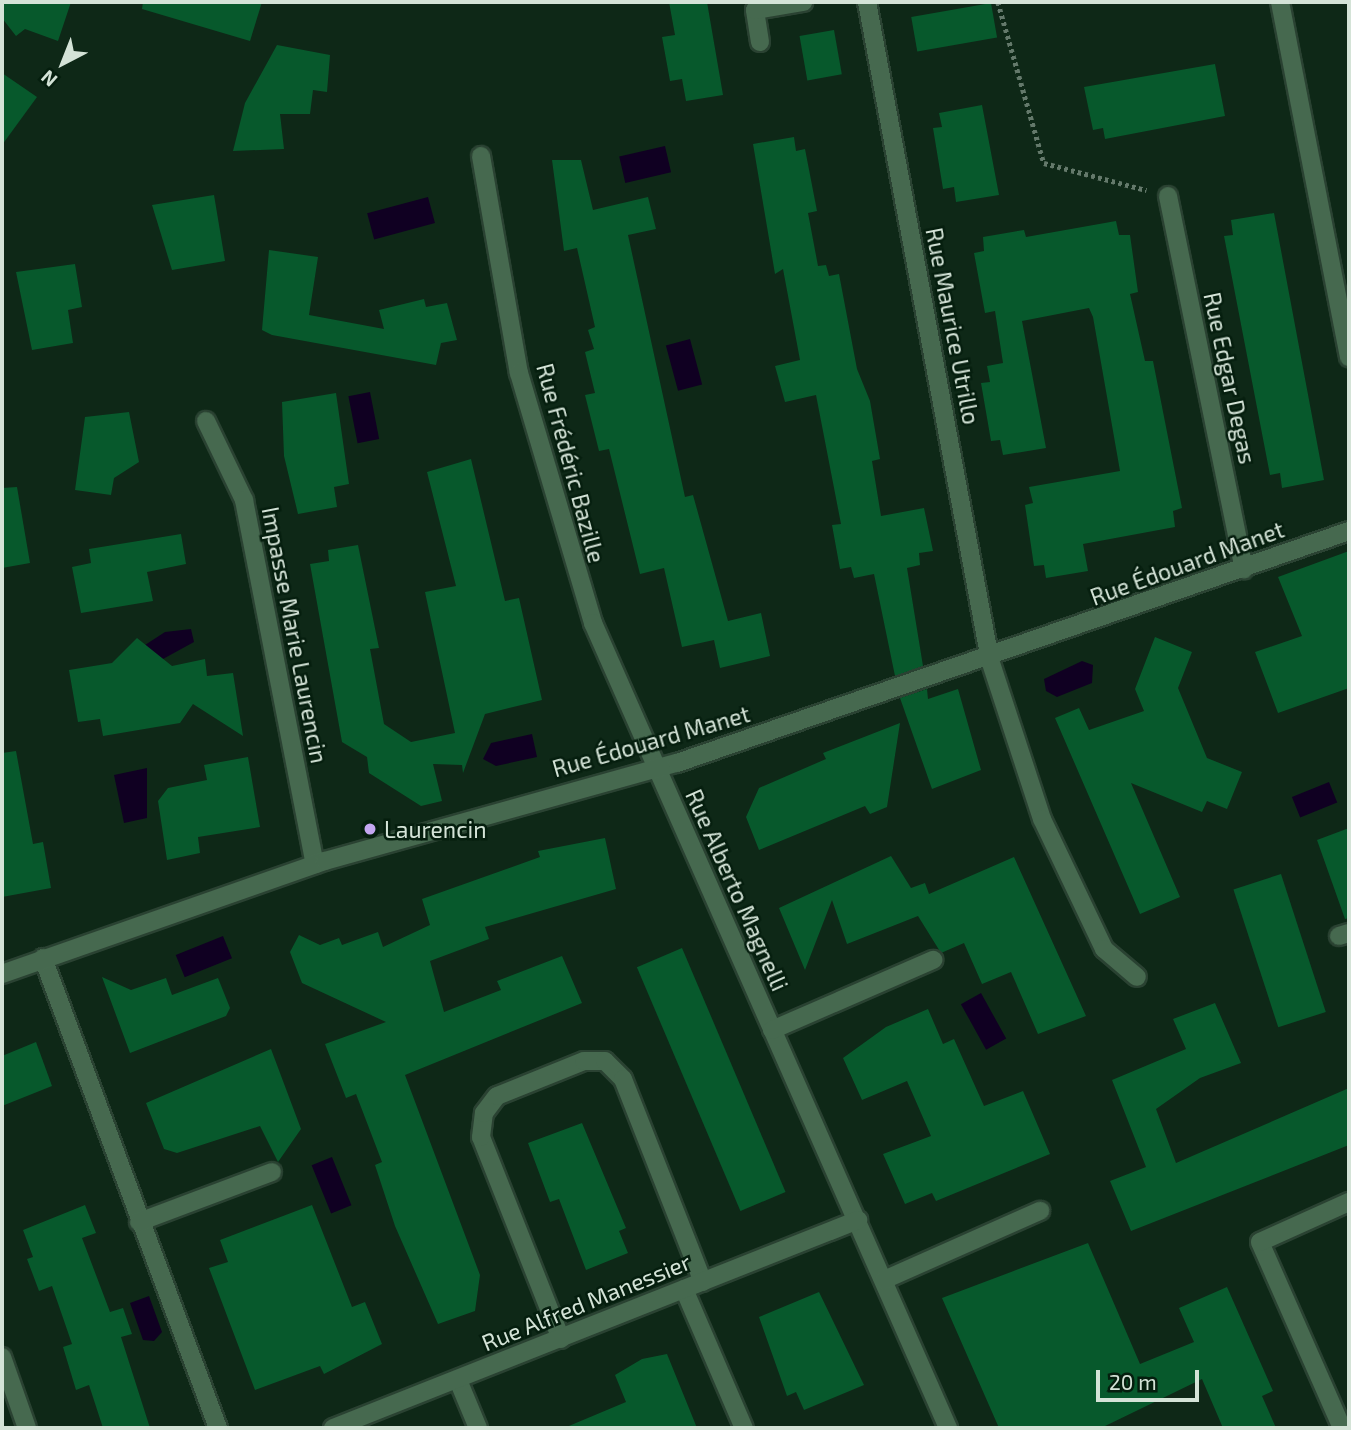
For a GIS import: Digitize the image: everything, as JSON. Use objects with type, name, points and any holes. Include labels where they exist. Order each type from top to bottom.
[{"type":"street","points":[[760,42],[755,10],[803,2]]},
{"type":"street","name":"Rue Maurice Utrillo","points":[[867,2],[990,660],[1042,819],[1104,949],[1137,977]]},
{"type":"street","points":[[1280,2],[1349,357]]},
{"type":"street","name":"Rue Frédéric Bazille","points":[[481,156],[519,373],[565,544],[657,769]]},
{"type":"street","name":"Rue Edgar Degas","points":[[1168,196],[1244,569]]},
{"type":"street","name":"Impasse Marie Laurencin","points":[[206,421],[244,500],[315,864]]},
{"type":"street","name":"Rue Édouard Manet","points":[[2,974],[315,864],[657,769],[990,660],[1349,531]]},
{"type":"street","name":"Rue Alberto Magnelli","points":[[657,769],[948,1428]]},
{"type":"street","points":[[43,958],[139,1222],[218,1428]]},
{"type":"street","name":"Rue Alberto Magnelli","points":[[772,1030],[933,960]]},
{"type":"street","points":[[561,1339],[481,1137],[484,1113],[497,1096],[584,1061],[605,1061],[623,1079],[703,1282]]},
{"type":"street","points":[[139,1222],[272,1172]]},
{"type":"street","points":[[1342,1428],[1260,1242],[1349,1202]]},
{"type":"street","points":[[884,1280],[1040,1211]]},
{"type":"street","name":"Rue Alfred Manessier","points":[[333,1428],[858,1220]]},
{"type":"street","points":[[684,1289],[744,1428]]},
{"type":"street","points":[[2,1357],[27,1428]]},
{"type":"street","points":[[457,1380],[478,1428]]},
{"type":"path","points":[[998,2],[1044,163],[1168,196]]},
{"type":"shaded area","points":[[665,146],[671,172],[625,183],[619,157]]},
{"type":"shaded area","points":[[428,197],[435,223],[374,239],[367,213]]},
{"type":"shaded area","points":[[690,339],[702,384],[678,391],[666,345]]},
{"type":"shaded area","points":[[370,392],[379,439],[358,443],[348,396]]},
{"type":"shaded area","points":[[191,629],[194,642],[152,665],[145,645],[165,632]]},
{"type":"shaded area","points":[[1082,661],[1093,665],[1092,683],[1057,697],[1046,691],[1044,679]]},
{"type":"shaded area","points":[[532,734],[537,757],[496,766],[483,759],[491,743]]},
{"type":"shaded area","points":[[147,768],[147,818],[124,823],[114,775]]},
{"type":"shaded area","points":[[1329,782],[1337,802],[1300,817],[1292,797]]},
{"type":"shaded area","points":[[223,936],[232,958],[185,977],[176,955]]},
{"type":"shaded area","points":[[981,993],[1006,1038],[986,1050],[961,1004]]},
{"type":"shaded area","points":[[332,1157],[351,1205],[331,1213],[312,1165]]},
{"type":"shaded area","points":[[149,1296],[162,1332],[154,1341],[143,1340],[130,1303]]},
{"type":"building","points":[[2,2],[71,2],[58,41],[25,29],[16,36],[2,18]]},
{"type":"building","points":[[143,2],[262,2],[250,41],[142,9]]},
{"type":"building","points":[[669,2],[707,2],[723,95],[686,101],[682,79],[670,81],[662,37],[675,35]]},
{"type":"building","points":[[991,3],[997,37],[917,52],[911,17]]},
{"type":"building","points":[[834,30],[842,74],[807,80],[800,36]]},
{"type":"building","points":[[277,45],[330,55],[327,92],[313,90],[310,114],[280,114],[284,149],[233,151],[245,103]]},
{"type":"building","points":[[1215,64],[1225,116],[1105,139],[1103,128],[1093,130],[1084,87]]},
{"type":"building","points":[[2,73],[37,97],[2,145]]},
{"type":"building","points":[[982,105],[999,195],[956,202],[954,187],[943,189],[933,128],[942,127],[939,113]]},
{"type":"building","points":[[794,137],[796,151],[805,149],[817,211],[808,213],[818,266],[826,265],[829,276],[839,274],[857,369],[870,401],[880,459],[872,461],[881,516],[924,508],[933,551],[919,553],[920,565],[907,568],[923,666],[895,676],[874,574],[854,578],[851,567],[840,569],[832,525],[841,524],[816,395],[785,402],[775,366],[800,360],[783,269],[775,274],[753,144]]},
{"type":"building","points":[[552,160],[581,160],[593,210],[648,197],[656,229],[628,235],[685,497],[693,495],[728,621],[761,613],[770,656],[720,668],[714,640],[682,647],[664,568],[640,574],[609,449],[599,451],[585,395],[595,393],[585,352],[594,349],[588,330],[595,327],[577,248],[564,251]]},
{"type":"building","points":[[214,195],[225,261],[172,270],[152,205]]},
{"type":"building","points":[[1274,213],[1324,480],[1282,488],[1280,473],[1270,475],[1224,236],[1233,235],[1231,220]]},
{"type":"building","points":[[1116,221],[1119,235],[1130,235],[1138,292],[1130,294],[1145,361],[1153,361],[1182,508],[1173,511],[1175,527],[1083,544],[1088,571],[1046,578],[1044,565],[1034,566],[1025,505],[1033,503],[1029,487],[1120,471],[1093,317],[1089,308],[1022,321],[1046,448],[1003,455],[1000,440],[991,441],[981,383],[990,382],[987,366],[1003,363],[995,311],[985,313],[974,253],[984,251],[983,237],[1024,230],[1026,237]]},
{"type":"building","points":[[269,250],[318,257],[309,315],[384,329],[379,310],[424,299],[426,307],[447,303],[457,340],[441,343],[436,365],[272,335],[262,330]]},
{"type":"building","points":[[75,264],[82,307],[68,310],[73,343],[32,350],[16,272]]},
{"type":"building","points":[[336,393],[349,484],[334,487],[337,507],[298,514],[284,456],[282,402]]},
{"type":"building","points":[[129,412],[139,462],[114,478],[111,495],[75,490],[85,417]]},
{"type":"building","points":[[471,459],[505,601],[519,598],[542,700],[485,714],[463,773],[462,765],[433,764],[442,801],[421,806],[369,773],[367,757],[342,742],[310,564],[329,561],[328,550],[358,545],[379,648],[370,649],[384,724],[411,742],[455,733],[425,592],[456,586],[427,472]]},
{"type":"building","points":[[17,487],[30,563],[2,568],[2,488]]},
{"type":"building","points":[[181,534],[186,564],[147,572],[153,601],[81,613],[72,567],[91,563],[89,549]]},
{"type":"building","points":[[1349,551],[1349,688],[1278,713],[1255,652],[1302,636],[1278,577]]},
{"type":"building","points":[[1155,637],[1192,652],[1178,688],[1207,758],[1242,772],[1227,809],[1207,801],[1202,812],[1131,783],[1180,897],[1140,914],[1055,718],[1079,708],[1089,730],[1144,711],[1135,689]]},
{"type":"building","points":[[137,638],[172,666],[205,659],[207,676],[233,673],[243,736],[193,704],[180,723],[103,736],[100,719],[78,722],[69,670],[112,663]]},
{"type":"building","points":[[927,689],[928,699],[958,689],[981,770],[932,789],[900,698]]},
{"type":"building","points":[[900,723],[887,807],[870,814],[865,806],[759,850],[746,817],[759,788],[826,759],[823,753]]},
{"type":"building","points":[[16,751],[33,844],[43,842],[51,888],[2,897],[2,753]]},
{"type":"building","points":[[248,757],[260,827],[198,837],[200,853],[167,860],[158,801],[168,788],[207,780],[204,765]]},
{"type":"building","points":[[1349,828],[1349,918],[1345,919],[1317,840]]},
{"type":"building","points":[[605,838],[616,889],[485,927],[489,939],[430,961],[444,1012],[501,990],[497,981],[562,956],[582,1003],[405,1075],[480,1275],[475,1311],[438,1324],[395,1226],[375,1165],[382,1162],[356,1094],[346,1098],[325,1044],[386,1022],[302,983],[290,952],[299,935],[320,945],[339,938],[342,945],[378,932],[383,947],[430,925],[422,899],[540,857],[538,851]]},
{"type":"building","points":[[891,856],[911,888],[925,883],[929,894],[1014,857],[1086,1016],[1038,1034],[1011,972],[982,984],[964,943],[941,953],[918,916],[847,944],[832,900],[805,970],[779,908]]},
{"type":"building","points":[[1281,874],[1326,1012],[1278,1027],[1233,889]]},
{"type":"building","points":[[682,948],[786,1192],[740,1211],[637,967]]},
{"type":"building","points":[[102,977],[131,990],[166,978],[172,995],[218,978],[230,1008],[226,1016],[130,1053]]},
{"type":"building","points":[[1215,1003],[1241,1063],[1200,1078],[1156,1109],[1176,1163],[1349,1088],[1349,1145],[1131,1231],[1110,1181],[1146,1167],[1112,1080],[1186,1049],[1173,1019]]},
{"type":"building","points":[[928,1009],[943,1044],[954,1039],[984,1106],[1023,1091],[1050,1154],[936,1201],[932,1193],[905,1204],[883,1154],[931,1136],[907,1081],[862,1100],[843,1058],[886,1027]]},
{"type":"building","points":[[36,1042],[52,1086],[2,1106],[2,1056]]},
{"type":"building","points":[[271,1049],[301,1129],[278,1162],[260,1126],[177,1153],[164,1149],[146,1103]]},
{"type":"building","points":[[582,1123],[626,1228],[619,1231],[628,1253],[586,1270],[559,1199],[550,1202],[528,1143]]},
{"type":"building","points":[[85,1205],[96,1233],[82,1238],[110,1312],[123,1308],[132,1334],[121,1337],[150,1428],[103,1428],[89,1385],[76,1390],[63,1347],[72,1344],[52,1286],[39,1291],[27,1259],[33,1257],[23,1230]]},
{"type":"building","points":[[312,1205],[352,1307],[365,1302],[382,1344],[324,1374],[320,1366],[255,1390],[209,1268],[228,1262],[220,1240]]},
{"type":"building","points":[[1088,1243],[1140,1364],[1194,1342],[1179,1308],[1227,1287],[1273,1391],[1262,1396],[1276,1428],[1223,1428],[1202,1379],[1101,1428],[999,1428],[942,1298]]},
{"type":"building","points":[[819,1292],[864,1385],[804,1410],[796,1392],[787,1396],[759,1317]]},
{"type":"building","points":[[667,1354],[697,1428],[564,1428],[626,1402],[615,1375],[642,1359]]},
{"type":"place","name":"Laurencin","points":[[370,829]]}]
